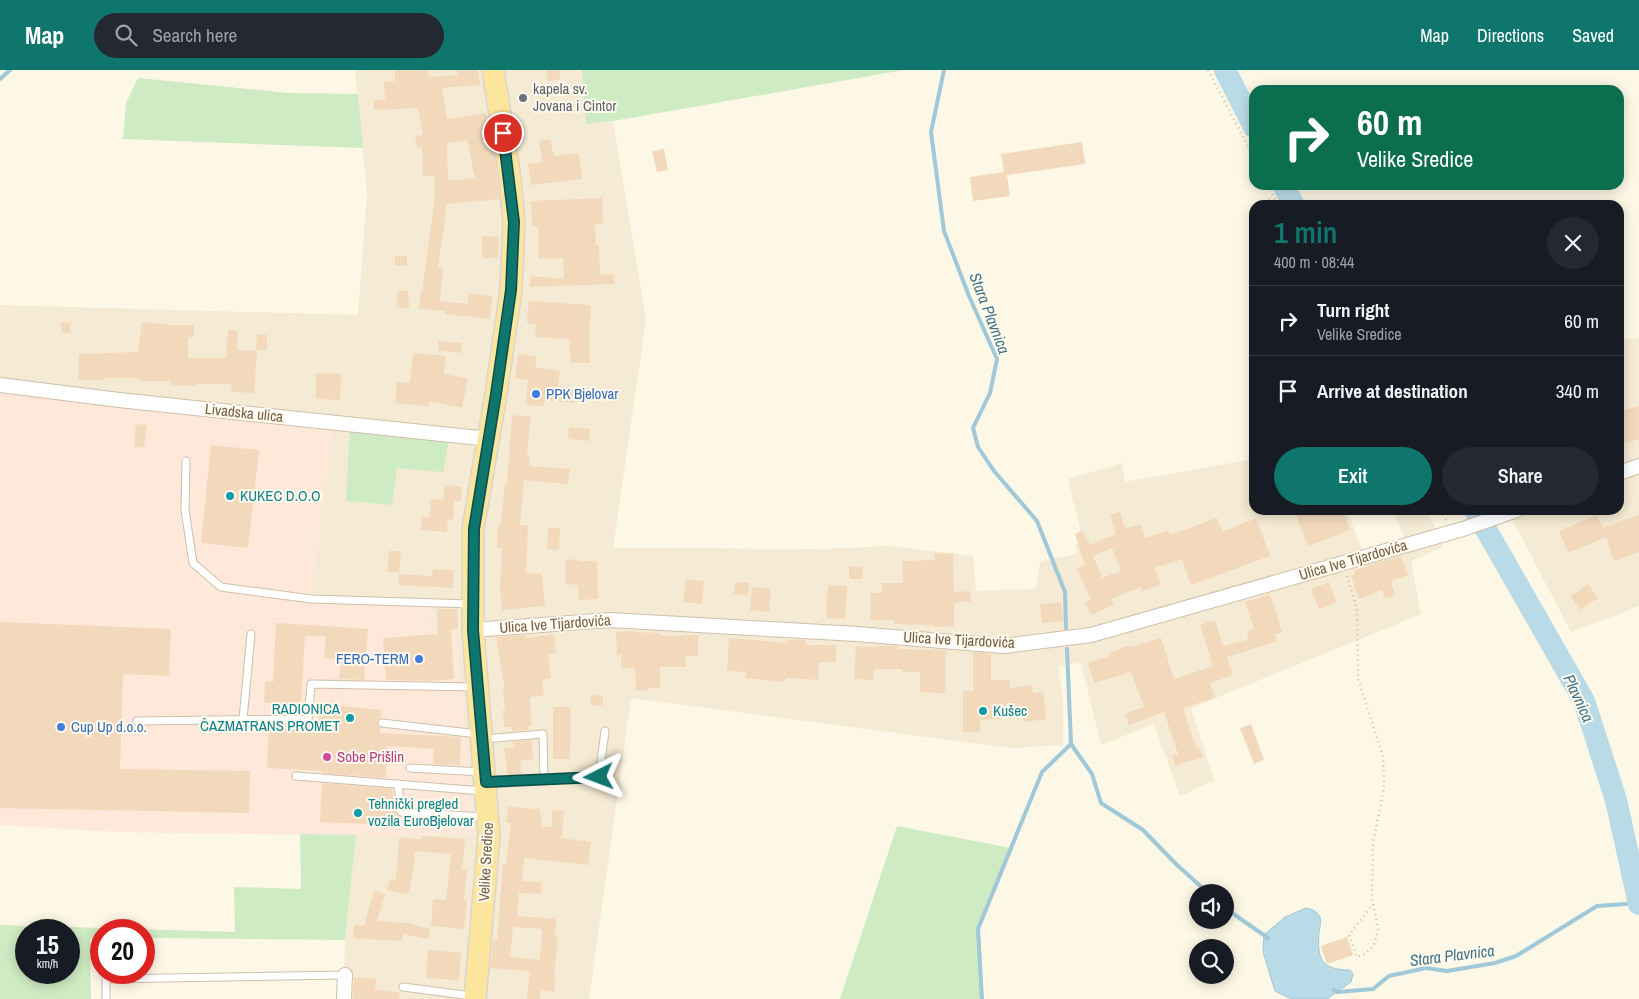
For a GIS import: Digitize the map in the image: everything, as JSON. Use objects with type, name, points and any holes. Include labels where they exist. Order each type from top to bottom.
[{"type":"main road","name":"Velike Sredice","points":[[475,998],[489,836],[473,630],[474,529],[511,290],[514,222],[509,171],[493,70]]},
{"type":"street","name":"Livadska ulica","points":[[0,385],[119,400],[489,438]]},
{"type":"street","points":[[1624,471],[1639,466]]},
{"type":"street","name":"Ulica Ive Tijardovića","points":[[473,630],[610,620],[857,634],[1003,646],[1091,636],[1510,515]]},
{"type":"street","points":[[344,999],[345,976]]},
{"type":"lane","points":[[186,461],[185,510],[194,563],[220,587],[311,599],[473,605]]},
{"type":"lane","points":[[243,719],[251,634]]},
{"type":"lane","points":[[137,721],[308,719],[311,684],[478,687]]},
{"type":"lane","points":[[382,723],[482,736],[543,734],[544,779]]},
{"type":"lane","points":[[296,776],[398,784],[599,777],[605,731]]},
{"type":"lane","points":[[410,768],[486,782]]},
{"type":"lane","points":[[398,784],[401,812],[488,817]]},
{"type":"lane","points":[[106,999],[106,978],[345,976]]},
{"type":"lane","points":[[402,987],[475,998]]},
{"type":"path","points":[[1208,70],[1249,148]]},
{"type":"path","points":[[1441,522],[1451,519]]},
{"type":"path","points":[[1343,562],[1357,609],[1358,679],[1383,756],[1384,788],[1373,843],[1372,897],[1378,930],[1374,945],[1365,954],[1356,957],[1349,934],[1373,904]]},
{"type":"shaded area","points":[[355,70],[582,70],[587,124],[613,121],[646,320],[613,548],[820,549],[889,546],[973,556],[976,591],[1036,589],[1040,562],[1078,553],[1075,544],[1083,541],[1068,479],[1123,463],[1124,482],[1249,460],[1249,515],[1349,515],[1364,556],[1407,544],[1395,515],[1429,515],[1443,547],[1411,561],[1421,614],[1191,708],[1214,780],[1180,796],[1154,724],[1101,745],[1081,662],[1058,667],[1063,701],[1063,745],[1010,748],[631,698],[589,999],[344,999],[345,940],[356,835],[387,836],[473,833],[456,632],[431,633],[430,603],[311,599],[0,385],[0,305],[358,315],[367,193]]},
{"type":"shaded area","points":[[1639,338],[1639,606],[1571,632],[1510,515],[1624,515],[1624,340]]},
{"type":"shaded area","points":[[0,387],[334,422],[311,599],[430,603],[431,633],[456,632],[473,833],[387,836],[119,832],[0,825]]},
{"type":"green space","points":[[582,70],[904,70],[613,121],[586,124]]},
{"type":"green space","points":[[138,78],[289,93],[358,94],[363,148],[123,139],[126,103]]},
{"type":"green space","points":[[350,424],[450,434],[443,472],[397,468],[392,505],[346,501]]},
{"type":"green space","points":[[897,826],[1011,848],[978,929],[983,999],[840,999]]},
{"type":"green space","points":[[300,834],[356,835],[345,940],[155,938],[155,930],[235,932],[234,887],[301,889]]},
{"type":"green space","points":[[0,925],[15,925],[15,984],[80,984],[80,927],[90,928],[91,999],[0,999]]},
{"type":"water","points":[[1306,908],[1315,911],[1320,917],[1319,949],[1323,961],[1333,968],[1350,970],[1353,974],[1351,982],[1327,999],[1291,999],[1275,991],[1263,952],[1264,935],[1285,917]]},
{"type":"building","points":[[395,70],[428,70],[429,77],[457,75],[457,70],[478,70],[480,85],[442,88],[447,119],[486,113],[497,173],[499,199],[447,204],[438,268],[443,268],[440,301],[468,304],[469,293],[492,296],[490,319],[445,314],[446,311],[419,309],[434,205],[435,176],[423,176],[422,147],[417,148],[415,136],[423,135],[418,108],[374,110],[374,100],[385,100],[384,82],[395,81]],"holes":[[[467,140],[475,178],[448,181],[447,143]]]},
{"type":"building","points":[[546,70],[559,70],[561,79],[548,81]]},
{"type":"building","points":[[550,139],[554,156],[579,153],[582,179],[531,185],[528,164],[543,162],[539,141]]},
{"type":"building","points":[[1082,142],[1085,164],[1007,175],[1010,196],[973,201],[970,177],[1004,172],[1001,154]]},
{"type":"building","points":[[664,149],[668,170],[657,172],[652,151]]},
{"type":"building","points":[[602,198],[603,223],[595,224],[596,246],[599,245],[600,275],[614,274],[615,284],[530,287],[531,276],[564,279],[563,258],[539,259],[538,226],[532,226],[531,201]]},
{"type":"building","points":[[482,236],[499,237],[498,258],[482,258]]},
{"type":"building","points":[[395,256],[407,256],[407,266],[395,266]]},
{"type":"building","points":[[398,291],[408,291],[409,308],[396,307]]},
{"type":"building","points":[[529,301],[591,305],[590,363],[571,363],[569,339],[535,337],[536,324],[527,323]]},
{"type":"building","points":[[61,322],[71,323],[70,333],[61,332]]},
{"type":"building","points":[[142,322],[194,325],[194,337],[188,337],[188,358],[226,358],[228,330],[238,331],[237,350],[257,351],[254,393],[231,392],[232,384],[171,385],[171,381],[140,381],[140,378],[78,380],[79,354],[138,352]]},
{"type":"building","points":[[257,334],[267,335],[267,350],[256,350]]},
{"type":"building","points":[[438,341],[462,343],[461,353],[438,351]]},
{"type":"building","points":[[413,353],[446,356],[444,374],[468,378],[462,408],[429,401],[429,406],[395,403],[397,382],[410,383]]},
{"type":"building","points":[[518,354],[537,357],[535,367],[560,371],[558,386],[575,388],[574,403],[544,400],[544,406],[526,405],[528,380],[515,378]]},
{"type":"building","points":[[316,373],[341,374],[340,400],[316,399]]},
{"type":"building","points":[[1639,406],[1639,439],[1624,443],[1624,410]]},
{"type":"building","points":[[512,415],[531,417],[527,456],[530,457],[529,466],[570,469],[568,484],[524,480],[520,525],[528,525],[526,573],[542,574],[545,606],[502,610],[500,589],[502,548],[497,548],[498,524],[501,524],[505,484],[507,484]]},
{"type":"building","points":[[136,424],[147,425],[144,448],[134,447]]},
{"type":"building","points":[[569,427],[590,429],[589,441],[568,439]]},
{"type":"building","name":"KUKEC D.O.O","points":[[211,445],[259,450],[248,548],[201,543]]},
{"type":"building","points":[[445,485],[462,487],[461,501],[454,501],[453,520],[448,519],[447,532],[421,530],[422,517],[430,518],[431,499],[443,500]]},
{"type":"building","points":[[1120,512],[1125,529],[1140,524],[1145,538],[1168,531],[1170,535],[1217,518],[1222,532],[1256,518],[1270,556],[1191,585],[1182,559],[1155,568],[1161,585],[1142,591],[1141,587],[1111,599],[1114,605],[1091,615],[1085,602],[1091,600],[1077,569],[1085,565],[1075,534],[1082,531],[1090,545],[1116,534],[1110,515]],"holes":[[[1112,548],[1121,571],[1102,578],[1093,556]]]},
{"type":"building","points":[[1296,515],[1345,515],[1350,530],[1308,546]]},
{"type":"building","points":[[1597,515],[1603,528],[1639,515],[1639,552],[1614,561],[1606,537],[1568,553],[1559,531]]},
{"type":"building","points":[[548,528],[560,528],[559,550],[547,549]]},
{"type":"building","points":[[389,551],[401,551],[399,573],[387,572]]},
{"type":"building","points":[[953,553],[954,592],[970,591],[971,601],[954,603],[954,626],[934,627],[934,625],[894,624],[894,620],[871,620],[870,593],[882,593],[882,583],[903,583],[902,561],[935,560],[934,554]]},
{"type":"building","points":[[1401,556],[1408,575],[1391,581],[1395,595],[1385,598],[1382,590],[1359,599],[1351,576],[1355,574],[1354,570]]},
{"type":"building","points":[[566,559],[597,561],[598,599],[579,600],[578,585],[565,584]]},
{"type":"building","points":[[849,566],[863,567],[862,579],[849,579]]},
{"type":"building","points":[[433,569],[454,570],[453,588],[398,585],[399,574],[432,576]]},
{"type":"building","points":[[686,579],[704,581],[702,604],[683,602]]},
{"type":"building","points":[[735,582],[749,583],[748,595],[734,594]]},
{"type":"building","points":[[1329,582],[1336,602],[1319,609],[1311,589]]},
{"type":"building","points":[[1588,584],[1598,598],[1580,610],[1570,597]]},
{"type":"building","points":[[828,585],[847,586],[845,619],[826,618]]},
{"type":"building","points":[[752,587],[771,589],[769,612],[750,610]]},
{"type":"building","points":[[1270,594],[1282,632],[1275,634],[1277,641],[1227,657],[1233,675],[1210,683],[1215,698],[1183,708],[1196,748],[1199,747],[1203,757],[1175,766],[1172,756],[1178,754],[1164,712],[1129,725],[1125,714],[1144,707],[1131,672],[1094,683],[1088,663],[1110,656],[1109,653],[1131,645],[1132,647],[1161,638],[1174,679],[1213,666],[1200,625],[1215,620],[1223,646],[1249,639],[1247,632],[1254,629],[1245,602]]},
{"type":"building","points":[[1061,602],[1063,621],[1042,623],[1040,605]]},
{"type":"building","name":"FERO-TERM","points":[[437,609],[457,609],[458,629],[451,629],[454,679],[428,681],[386,680],[383,638],[438,634]]},
{"type":"building","name":"Cup Up d.o.o.","points":[[0,622],[171,629],[169,676],[123,674],[120,769],[250,771],[249,813],[0,808]]},
{"type":"building","points":[[276,623],[368,629],[364,680],[339,679],[341,659],[324,658],[326,636],[305,636],[301,704],[264,703],[265,681],[273,682]]},
{"type":"building","points":[[616,632],[661,633],[661,636],[698,635],[698,656],[685,656],[686,667],[660,667],[660,688],[636,691],[635,668],[621,668],[621,654],[617,655]]},
{"type":"building","points":[[554,634],[556,653],[548,654],[551,678],[542,679],[544,696],[530,697],[532,726],[529,726],[529,730],[512,731],[512,727],[504,727],[503,691],[505,691],[496,637],[526,635],[526,638]]},
{"type":"building","points":[[729,638],[787,643],[787,640],[806,640],[806,645],[836,645],[836,662],[819,662],[818,680],[786,678],[785,682],[746,678],[746,672],[727,671]]},
{"type":"building","points":[[856,646],[897,646],[898,649],[946,650],[945,693],[920,692],[920,672],[903,672],[903,669],[874,669],[873,680],[854,679]]},
{"type":"building","points":[[973,652],[991,654],[991,680],[1010,680],[1010,688],[1032,685],[1033,693],[1043,692],[1046,719],[1024,722],[1023,715],[1002,719],[980,720],[980,732],[963,732],[963,691],[973,691]]},
{"type":"building","points":[[603,695],[603,705],[591,706],[590,696]]},
{"type":"building","name":"Sobe Prišlin","points":[[320,704],[382,710],[381,718],[378,719],[377,723],[380,733],[461,737],[460,765],[433,764],[434,749],[387,746],[386,778],[322,773],[322,771],[267,768],[269,725],[318,726]]},
{"type":"building","points":[[553,707],[571,707],[570,759],[553,759]]},
{"type":"building","points":[[1251,724],[1264,760],[1254,764],[1240,728]]},
{"type":"building","points":[[531,740],[533,759],[520,761],[522,775],[508,776],[504,748],[514,747],[513,742]]},
{"type":"building","name":"Tehnički pregled vozila EuroBjelovar","points":[[322,783],[393,789],[393,803],[395,804],[396,814],[395,825],[320,822]]},
{"type":"building","points":[[508,807],[540,809],[542,827],[552,827],[552,810],[564,811],[562,838],[591,842],[588,865],[524,858],[522,881],[542,882],[541,894],[519,893],[517,916],[556,919],[555,937],[558,937],[554,992],[541,990],[540,999],[527,999],[530,971],[490,968],[493,940],[497,940],[503,864],[506,864],[511,823],[506,823]],"holes":[[[513,927],[542,929],[540,960],[510,957]]]},
{"type":"building","points":[[422,836],[465,839],[462,870],[467,870],[464,901],[467,901],[464,929],[431,926],[433,899],[446,900],[451,854],[415,851],[414,867],[408,894],[387,890],[390,879],[396,880],[399,838],[422,839]]},
{"type":"building","points":[[374,891],[385,894],[377,921],[406,923],[431,929],[428,939],[403,934],[403,941],[353,938],[354,925],[364,926]]},
{"type":"building","points":[[1347,937],[1353,955],[1327,964],[1321,946]]},
{"type":"building","points":[[428,950],[461,953],[459,980],[426,978]]},
{"type":"building","points":[[354,977],[376,979],[375,989],[400,993],[399,999],[353,999]]},
{"type":"waterway","points":[[0,79],[10,70]]},
{"type":"waterway","name":"Stara Plavnica","points":[[944,70],[931,132],[944,231],[969,296],[997,359],[990,393],[973,428],[978,447],[994,471],[1037,521],[1065,592],[1066,628]]},
{"type":"waterway","name":"Plavnica","points":[[1225,70],[1249,117]]},
{"type":"waterway","name":"Plavnica","points":[[1286,190],[1291,200]]},
{"type":"waterway","name":"Plavnica","points":[[1478,515],[1584,701],[1616,800],[1639,904]]},
{"type":"waterway","name":"Stara Plavnica","points":[[1067,649],[1071,744],[1092,774],[1101,803],[1143,830],[1198,884]]},
{"type":"waterway","points":[[982,999],[978,929],[1042,772],[1071,744]]},
{"type":"waterway","name":"Stara Plavnica","points":[[1334,990],[1337,992],[1373,989],[1389,976],[1426,968],[1447,971],[1495,963],[1516,956],[1597,906],[1639,903]]},
{"type":"waterway","name":"Stara Plavnica","points":[[1234,914],[1268,938]]},
{"type":"place","name":"kapela sv. Jovana i Cintor","points":[[523,98]]},
{"type":"place","name":"PPK Bjelovar","points":[[536,394]]},
{"type":"place","name":"KUKEC D.O.O","points":[[230,496]]},
{"type":"place","name":"FERO-TERM","points":[[419,659]]},
{"type":"place","name":"Kušec","points":[[983,711]]},
{"type":"place","name":"RADIONICA ČAZMATRANS PROMET","points":[[350,718]]},
{"type":"place","name":"Cup Up d.o.o.","points":[[61,727]]},
{"type":"place","name":"Sobe Prišlin","points":[[327,757]]},
{"type":"place","name":"Tehnički pregled vozila EuroBjelovar","points":[[358,813]]},
{"type":"route","points":[[503,133],[514,222],[511,290],[474,529],[473,630],[486,782],[599,777]]}]
